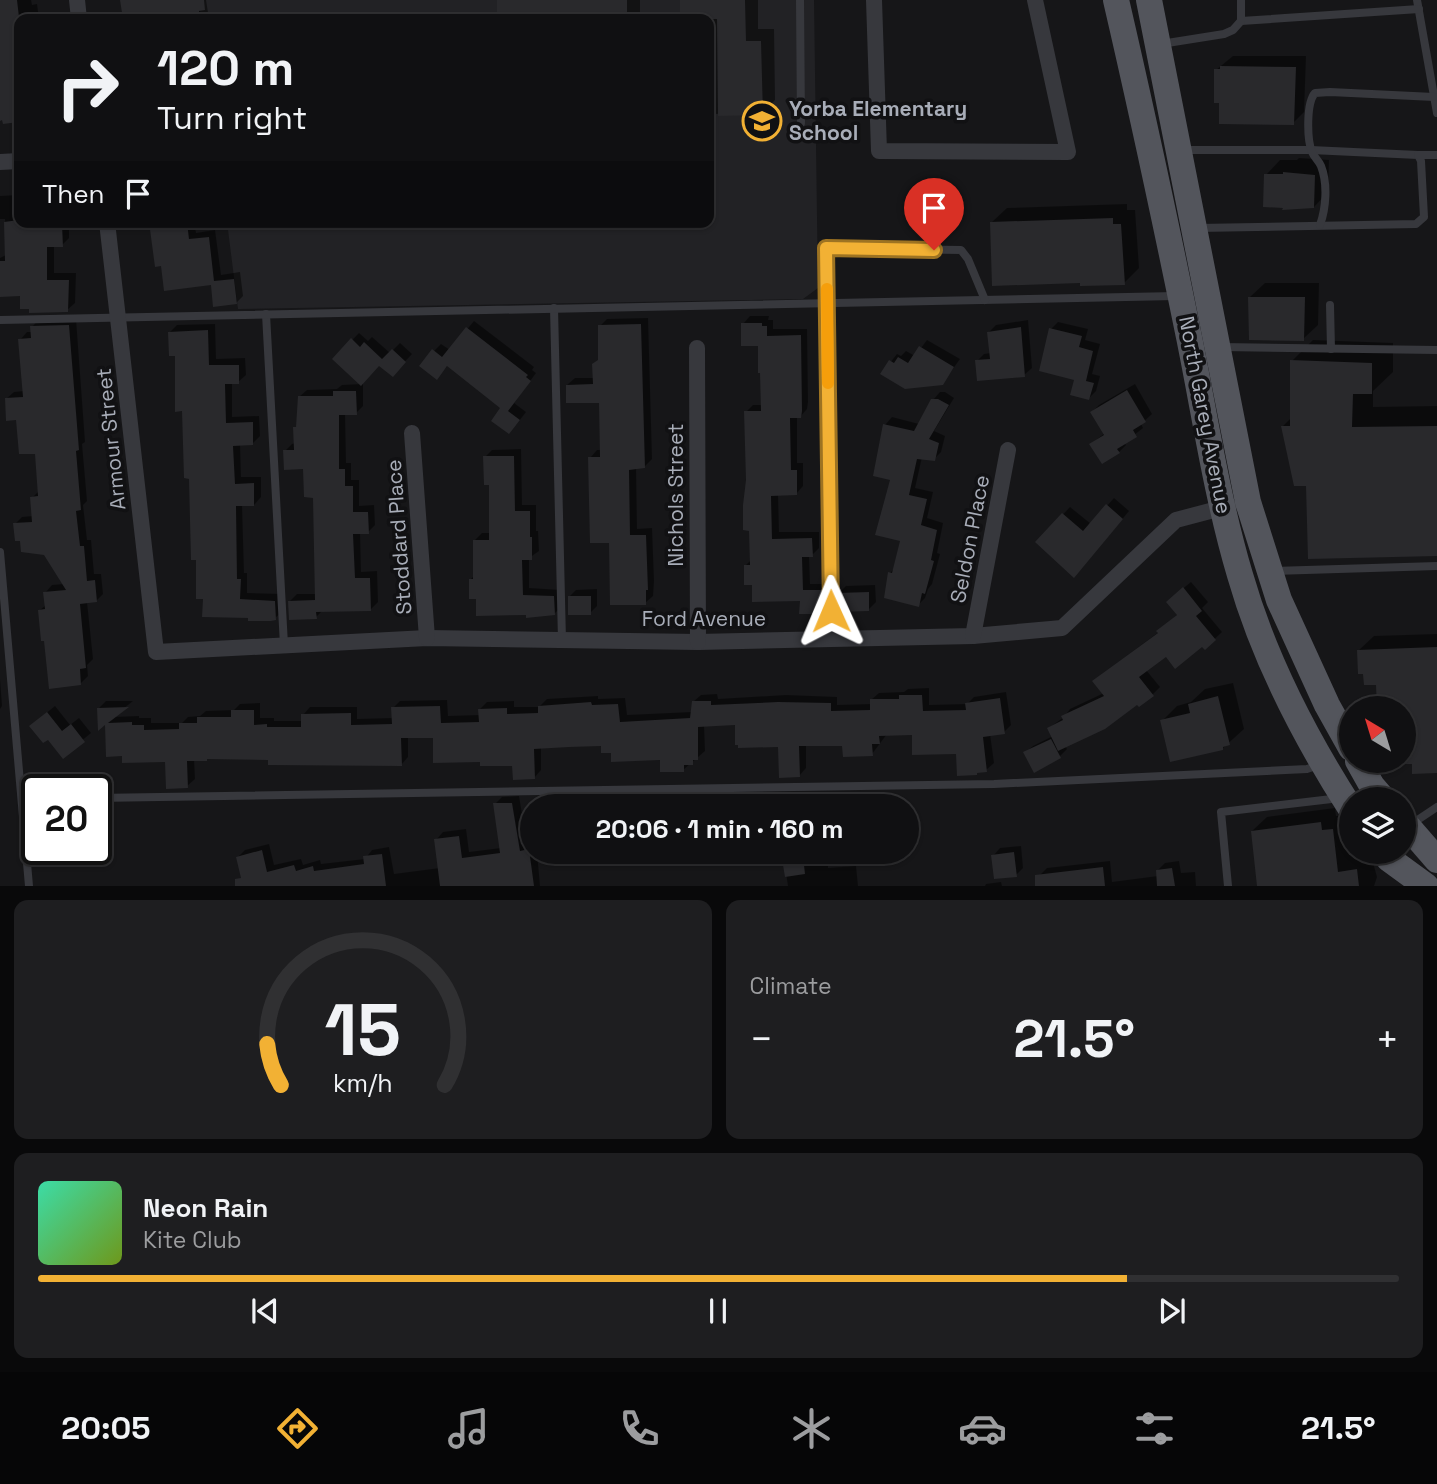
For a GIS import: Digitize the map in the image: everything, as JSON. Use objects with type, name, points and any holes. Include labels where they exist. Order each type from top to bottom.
[{"type":"main road","name":"North Garey Avenue","points":[[1116,0],[1181,296],[1236,505],[1270,571],[1279,600],[1326,705],[1339,727]]},
{"type":"main road","name":"North Garey Avenue","points":[[1149,0],[1218,347],[1236,505],[1240,575],[1260,636],[1288,701],[1339,791]]},
{"type":"main road","points":[[1416,836],[1437,860]]},
{"type":"main road","points":[[1392,864],[1410,886]]},
{"type":"main road","points":[[1397,864],[1426,886]]},
{"type":"street","points":[[874,0],[879,151],[1068,152],[1035,0]]},
{"type":"street","name":"Armour Street","points":[[108,228],[156,652]]},
{"type":"street","name":"Nichols Street","points":[[697,348],[698,642]]},
{"type":"street","name":"Stoddard Place","points":[[412,433],[427,638]]},
{"type":"street","name":"Seldon Place","points":[[973,636],[1008,450]]},
{"type":"street","name":"Ford Avenue","points":[[156,652],[427,638],[698,642],[973,636],[1062,628],[1176,520],[1236,505]]},
{"type":"lane","points":[[800,0],[801,123]]},
{"type":"lane","points":[[1158,45],[1224,34],[1233,30],[1241,21],[1241,0]]},
{"type":"lane","points":[[1241,21],[1418,5],[1437,113]]},
{"type":"lane","points":[[1320,225],[1324,212],[1325,189],[1321,166],[1311,150],[1308,110],[1315,93],[1434,97]]},
{"type":"lane","points":[[1179,149],[1437,155]]},
{"type":"lane","points":[[1195,228],[1420,222],[1424,217],[1418,155]]},
{"type":"lane","points":[[831,639],[826,248],[961,250],[968,259],[985,300]]},
{"type":"lane","points":[[0,320],[1181,296]]},
{"type":"lane","points":[[1331,305],[1331,349]]},
{"type":"lane","points":[[554,308],[562,639]]},
{"type":"lane","points":[[266,314],[284,645]]},
{"type":"lane","points":[[1218,347],[1437,350]]},
{"type":"lane","points":[[0,552],[21,788]]},
{"type":"lane","points":[[1270,571],[1437,566]]},
{"type":"lane","points":[[112,798],[994,784],[1307,769],[1322,764]]},
{"type":"lane","points":[[1228,886],[1221,813],[1339,804]]},
{"type":"lane","points":[[1416,819],[1437,807]]},
{"type":"lane","points":[[27,865],[29,886]]},
{"type":"shaded area","name":"Yorba Elementary School","points":[[199,0],[814,0],[818,288],[803,299],[238,309],[228,228],[714,228],[714,14],[200,14]]},
{"type":"building","points":[[0,0],[17,0],[19,14],[14,14],[14,123],[3,124],[2,120],[0,121]]},
{"type":"building","points":[[120,0],[204,0],[205,10],[199,11],[199,14],[122,14]]},
{"type":"building","points":[[497,0],[627,0],[627,14],[497,14]]},
{"type":"building","points":[[680,0],[745,0],[746,41],[761,41],[763,115],[718,116],[717,19],[714,19],[714,14],[680,14]]},
{"type":"building","points":[[1220,66],[1296,67],[1294,125],[1219,124],[1219,103],[1214,103],[1214,69],[1220,69]]},
{"type":"building","points":[[1283,172],[1315,175],[1314,208],[1282,210],[1283,208],[1263,207],[1264,174]]},
{"type":"building","points":[[1113,218],[1113,224],[1121,224],[1125,285],[1080,286],[1080,283],[992,286],[990,222]]},
{"type":"building","points":[[14,221],[14,228],[62,228],[63,247],[47,247],[47,280],[69,280],[68,312],[29,313],[29,309],[20,309],[20,296],[0,297],[0,261],[5,261],[4,222]]},
{"type":"building","points":[[150,228],[188,228],[189,239],[209,237],[214,281],[234,279],[237,304],[213,307],[211,285],[164,291],[161,266],[155,267]]},
{"type":"building","points":[[1248,297],[1305,297],[1304,341],[1249,340]]},
{"type":"building","points":[[741,323],[762,323],[762,326],[767,326],[767,336],[801,335],[802,411],[801,418],[790,418],[791,470],[797,470],[797,495],[771,496],[772,539],[812,538],[813,557],[802,557],[803,590],[824,590],[824,614],[799,614],[800,601],[752,602],[752,585],[744,585],[744,565],[750,565],[749,531],[743,530],[746,480],[744,411],[761,411],[758,346],[741,346]]},
{"type":"building","points":[[641,324],[645,468],[629,470],[630,535],[646,535],[648,590],[646,605],[610,605],[609,543],[590,543],[588,457],[600,457],[599,403],[566,403],[566,385],[593,384],[592,364],[598,360],[598,325]]},
{"type":"building","points":[[69,325],[79,450],[76,451],[81,510],[76,511],[80,546],[84,546],[87,581],[95,580],[97,602],[80,604],[86,668],[80,669],[81,685],[49,689],[38,610],[45,609],[43,592],[66,590],[44,555],[21,552],[20,541],[15,541],[13,523],[32,522],[30,497],[38,496],[35,454],[19,454],[16,420],[6,421],[5,398],[23,397],[18,339],[31,338],[30,326]]},
{"type":"building","points":[[466,327],[528,375],[526,377],[531,381],[508,411],[520,420],[509,434],[491,421],[500,408],[447,366],[437,380],[419,366],[432,349],[442,357]]},
{"type":"building","points":[[1021,327],[1025,377],[977,381],[975,360],[990,359],[987,332]]},
{"type":"building","points":[[1049,328],[1082,336],[1079,347],[1093,351],[1086,381],[1094,383],[1089,400],[1070,395],[1074,380],[1039,371]]},
{"type":"building","points":[[208,330],[209,365],[239,365],[239,384],[225,384],[226,423],[253,422],[253,445],[233,446],[235,484],[254,483],[254,506],[236,506],[237,579],[241,579],[240,599],[275,601],[276,620],[248,621],[248,618],[202,617],[203,599],[196,599],[196,560],[191,560],[189,479],[184,478],[182,411],[175,412],[175,356],[169,356],[168,332]]},
{"type":"building","points":[[351,338],[360,347],[364,342],[382,359],[392,349],[406,362],[393,377],[379,366],[361,386],[332,359]]},
{"type":"building","points":[[919,346],[954,367],[943,385],[905,389],[880,374],[889,360],[894,363],[898,357],[908,363]]},
{"type":"building","points":[[1290,360],[1372,363],[1372,394],[1353,394],[1352,427],[1437,426],[1437,556],[1308,559],[1306,486],[1294,486],[1281,426],[1290,426]]},
{"type":"building","points":[[1127,390],[1146,422],[1133,430],[1137,437],[1117,449],[1120,453],[1102,464],[1089,444],[1104,435],[1090,412]]},
{"type":"building","points":[[333,391],[356,391],[357,415],[339,415],[339,469],[345,469],[345,486],[353,486],[353,512],[368,512],[369,534],[353,534],[355,578],[370,578],[371,611],[316,612],[317,619],[289,620],[288,601],[315,600],[313,498],[304,497],[303,469],[284,470],[283,450],[294,450],[293,427],[296,427],[298,396],[333,396]]},
{"type":"building","points":[[931,399],[938,399],[949,405],[929,439],[939,443],[935,461],[917,459],[909,495],[927,499],[921,525],[937,530],[931,560],[934,561],[919,607],[884,598],[888,572],[892,573],[900,541],[875,535],[890,480],[873,476],[883,424],[914,431]]},
{"type":"building","points":[[483,456],[514,456],[515,511],[530,511],[532,537],[532,560],[522,560],[523,595],[554,596],[555,615],[526,618],[526,615],[476,616],[476,599],[469,599],[469,579],[473,579],[473,540],[489,540],[489,485],[484,485]]},
{"type":"building","points":[[1106,504],[1123,519],[1074,578],[1035,542],[1062,513],[1083,531]]},
{"type":"building","points":[[1183,587],[1202,611],[1196,616],[1216,640],[1205,650],[1202,647],[1175,669],[1166,657],[1139,677],[1154,696],[1105,729],[1058,751],[1047,728],[1063,720],[1061,716],[1104,696],[1092,681],[1158,633],[1156,631],[1177,615],[1166,602]]},
{"type":"building","points":[[869,592],[869,611],[837,612],[837,593]]},
{"type":"building","points":[[568,596],[591,596],[591,615],[568,615]]},
{"type":"building","points":[[1437,647],[1437,773],[1416,774],[1416,696],[1376,696],[1376,685],[1364,685],[1363,674],[1358,674],[1357,650]]},
{"type":"building","points":[[899,695],[922,695],[923,711],[966,710],[965,703],[1000,698],[1005,734],[983,737],[987,772],[957,776],[956,754],[912,755],[912,735],[879,736],[880,744],[872,744],[873,756],[843,757],[842,746],[799,746],[800,777],[779,778],[778,747],[738,748],[738,745],[735,745],[735,725],[698,727],[698,760],[693,760],[693,765],[684,765],[684,772],[660,772],[660,760],[611,762],[611,753],[601,753],[601,746],[569,747],[534,749],[535,779],[513,780],[512,766],[480,766],[480,762],[433,763],[433,738],[401,738],[402,766],[268,765],[268,760],[207,759],[187,761],[188,788],[166,789],[165,762],[122,763],[122,756],[106,757],[105,725],[98,731],[97,708],[129,707],[108,723],[132,722],[132,725],[144,725],[144,730],[179,729],[179,723],[197,723],[197,717],[231,717],[231,710],[254,710],[254,725],[301,727],[301,714],[351,713],[351,725],[392,724],[391,707],[440,706],[441,723],[479,722],[478,709],[507,708],[507,714],[538,713],[538,706],[591,702],[592,705],[618,704],[620,722],[690,718],[692,701],[711,701],[711,705],[831,703],[831,711],[870,710],[870,699],[899,699]]},
{"type":"building","points":[[1218,696],[1230,745],[1223,747],[1223,750],[1170,762],[1160,720],[1190,713],[1188,704]]},
{"type":"building","points":[[47,712],[62,731],[71,724],[85,742],[63,759],[48,740],[43,743],[29,726]]},
{"type":"building","points":[[1051,739],[1061,758],[1034,773],[1023,752]]},
{"type":"building","points":[[493,803],[512,803],[520,864],[531,864],[534,886],[440,886],[434,839],[459,836],[462,858],[500,853]]},
{"type":"building","points":[[1321,822],[1322,830],[1333,829],[1338,872],[1357,869],[1359,886],[1257,886],[1251,831]]},
{"type":"building","points":[[262,850],[267,872],[294,865],[296,871],[313,866],[314,871],[364,864],[363,856],[382,854],[386,886],[235,886],[235,879],[241,878],[236,857]]},
{"type":"building","points":[[1014,852],[1017,877],[994,879],[991,855]]},
{"type":"building","points":[[783,864],[804,864],[805,874],[785,877]]},
{"type":"building","points":[[1103,867],[1105,886],[1035,886],[1035,875]]},
{"type":"building","points":[[1172,868],[1175,886],[1157,886],[1156,870]]},
{"type":"slow traffic","points":[[827,289],[828,383]]},
{"type":"place","name":"Yorba Elementary School","points":[[762,121]]},
{"type":"route","points":[[831,611],[826,248],[934,250]]}]
